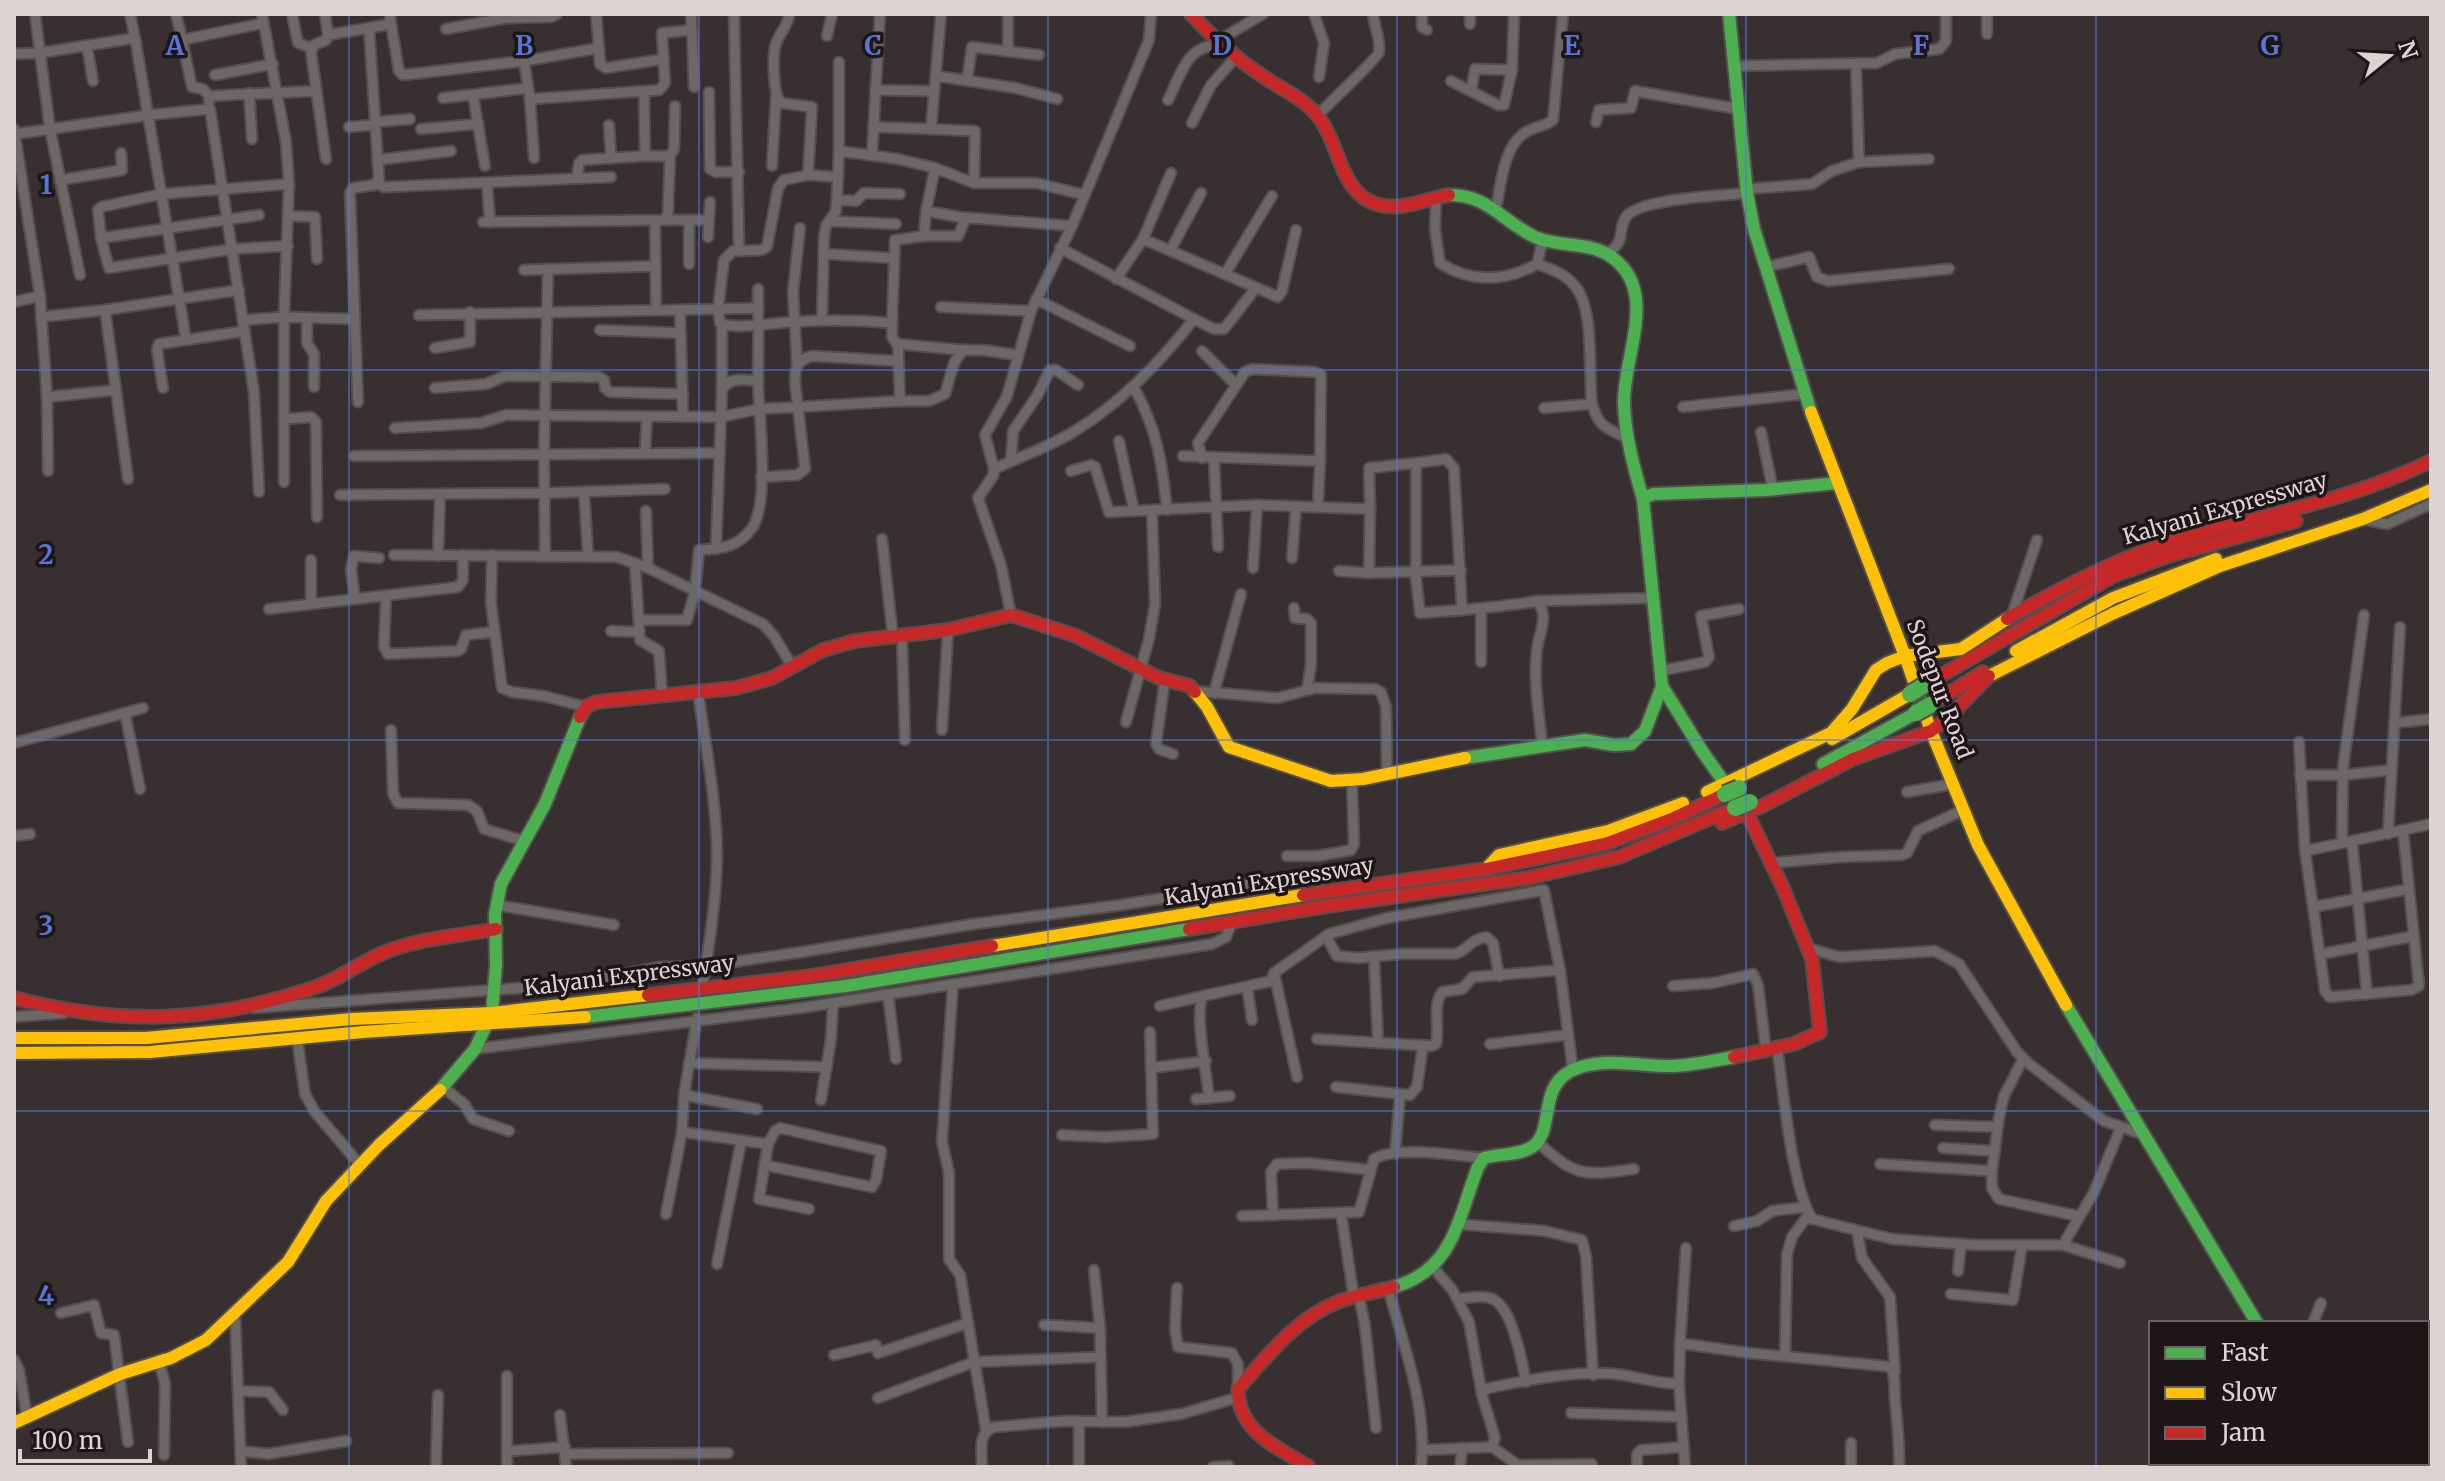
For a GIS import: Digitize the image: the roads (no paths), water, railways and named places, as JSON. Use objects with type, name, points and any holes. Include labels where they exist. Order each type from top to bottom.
[{"type":"main road","points":[[1191,14],[1218,43],[1318,115],[1336,147],[1350,185],[1364,198],[1390,207],[1404,207],[1436,197],[1461,194],[1480,199],[1521,228],[1543,239],[1586,246],[1607,254],[1624,270],[1634,288],[1637,312],[1624,384],[1625,437],[1643,499],[1642,523],[1661,678],[1702,751],[1737,798],[1771,863],[1812,959],[1820,1032],[1815,1037],[1772,1049],[1676,1066],[1588,1066],[1573,1071],[1558,1082],[1549,1094],[1537,1141],[1531,1147],[1484,1158],[1478,1167],[1437,1264],[1411,1281],[1330,1305],[1289,1331],[1237,1394],[1255,1431],[1309,1467]]},
{"type":"main road","name":"Sodepur Road","points":[[1729,14],[1747,191],[1754,229],[1804,394],[1931,731],[1978,845],[2055,988],[2256,1321]]},
{"type":"main road","name":"Kalyani Expressway","points":[[1488,877],[1497,892],[1640,858],[1693,833],[1737,798],[1831,733],[1852,709],[1876,670],[1905,656],[1961,649],[2012,615],[2115,562],[2217,530],[2329,502],[2403,476],[2431,461]]},
{"type":"main road","points":[[1737,798],[1782,767],[2113,576],[2171,555],[2357,502],[2400,487],[2431,469]]},
{"type":"main road","points":[[1488,877],[1605,844],[1737,798],[1923,709],[2069,617],[2157,577],[2295,535],[2403,495],[2431,479]]},
{"type":"main road","points":[[1643,499],[1653,494],[1773,490],[1838,483]]},
{"type":"main road","name":"Kalyani Expressway","points":[[1737,798],[1931,731],[1955,713],[1988,676],[2061,638],[2220,566],[2363,519],[2431,490]]},
{"type":"main road","points":[[20,1420],[120,1374],[159,1362],[206,1340],[288,1262],[326,1201],[475,1049],[489,1019],[494,992],[497,905],[501,884],[545,804],[586,707],[596,702],[736,688],[772,678],[823,650],[855,641],[948,630],[1011,615],[1074,635],[1165,679],[1190,686],[1207,707],[1229,747],[1320,779],[1352,781],[1542,744],[1585,740],[1614,745],[1631,744],[1645,731],[1661,678]]},
{"type":"main road","name":"Kalyani Expressway","points":[[14,1053],[150,1052],[489,1019],[812,976],[1323,892],[1488,877]]},
{"type":"main road","name":"Kalyani Expressway","points":[[701,991],[931,974],[1488,877]]},
{"type":"main road","points":[[14,998],[119,1016],[184,1017],[239,1008],[314,987],[383,953],[496,929]]},
{"type":"main road","name":"Kalyani Expressway","points":[[14,1038],[146,1038],[379,1017],[489,1019]]},
{"type":"street","points":[[35,14],[50,129],[80,275]]},
{"type":"street","points":[[130,14],[186,339]]},
{"type":"street","points":[[176,14],[192,87],[203,89],[209,96],[244,325],[256,421],[259,492]]},
{"type":"street","points":[[292,14],[298,43],[312,48],[326,40],[328,35],[325,14]]},
{"type":"street","points":[[446,29],[506,16],[551,17],[557,14]]},
{"type":"street","points":[[596,14],[600,64],[606,68],[664,59]]},
{"type":"street","points":[[691,14],[694,87]]},
{"type":"street","points":[[734,14],[739,251]]},
{"type":"street","points":[[772,166],[775,47],[786,29],[789,14]]},
{"type":"street","points":[[827,36],[832,14]]},
{"type":"street","points":[[872,155],[880,14]]},
{"type":"street","points":[[931,129],[941,14]]},
{"type":"street","points":[[1008,14],[1008,50]]},
{"type":"street","points":[[1011,615],[1001,565],[978,498],[993,476],[994,469],[985,435],[1007,396],[1031,311],[1072,226],[1149,40],[1151,14]]},
{"type":"street","points":[[1168,100],[1192,53],[1202,46],[1218,43],[1263,14]]},
{"type":"street","points":[[1314,14],[1324,43],[1319,77]]},
{"type":"street","points":[[1318,115],[1379,53],[1373,14]]},
{"type":"street","points":[[1422,14],[1422,27],[1427,30]]},
{"type":"street","points":[[1451,81],[1502,106],[1512,70],[1514,14]]},
{"type":"street","points":[[1496,208],[1515,141],[1526,132],[1553,120],[1563,14]]},
{"type":"street","points":[[1735,66],[1881,63],[1895,54],[1943,47],[1946,41],[1946,14]]},
{"type":"street","points":[[1987,14],[1987,34]]},
{"type":"street","points":[[182,40],[263,18],[286,142],[289,184],[284,317],[284,482]]},
{"type":"street","points":[[328,35],[369,28],[390,19],[401,75],[524,61],[599,48]]},
{"type":"street","points":[[369,28],[377,183]]},
{"type":"street","points":[[443,98],[644,92],[663,87],[662,33],[692,30]]},
{"type":"street","points":[[14,54],[135,38]]},
{"type":"street","points":[[87,46],[93,81]]},
{"type":"street","points":[[967,80],[972,47],[1039,55]]},
{"type":"street","points":[[312,48],[315,91],[326,159]]},
{"type":"street","points":[[1192,123],[1211,85],[1236,57]]},
{"type":"street","points":[[524,61],[534,158]]},
{"type":"street","points":[[822,321],[826,226],[836,211],[837,200],[839,62]]},
{"type":"street","points":[[215,75],[273,64]]},
{"type":"street","points":[[1856,64],[1859,162]]},
{"type":"street","points":[[1471,91],[1475,69],[1512,70]]},
{"type":"street","points":[[936,76],[1016,88],[1057,99]]},
{"type":"street","points":[[875,90],[934,91]]},
{"type":"street","points":[[209,96],[315,91]]},
{"type":"street","points":[[1596,122],[1599,110],[1631,108],[1635,91],[1739,109]]},
{"type":"street","points":[[644,92],[645,156]]},
{"type":"street","points":[[709,92],[710,169],[739,172]]},
{"type":"street","points":[[249,93],[252,139]]},
{"type":"street","points":[[473,95],[485,166]]},
{"type":"street","points":[[776,97],[781,103],[812,107],[808,175]]},
{"type":"street","points":[[656,310],[655,266],[660,220],[668,213],[675,106]]},
{"type":"street","points":[[48,471],[40,296],[15,132],[210,109]]},
{"type":"street","points":[[349,127],[410,119]]},
{"type":"street","points":[[421,129],[478,124]]},
{"type":"street","points":[[609,125],[611,157]]},
{"type":"street","points":[[873,127],[975,131],[974,183]]},
{"type":"street","points":[[377,160],[451,151]]},
{"type":"street","points":[[839,151],[935,168],[974,183],[1036,183],[1085,195]]},
{"type":"street","points":[[60,180],[122,170],[121,153]]},
{"type":"street","points":[[577,178],[582,160],[670,156]]},
{"type":"street","points":[[1607,254],[1620,243],[1624,221],[1635,210],[1686,199],[1812,184],[1832,171],[1859,162],[1929,159]]},
{"type":"street","points":[[924,236],[935,168]]},
{"type":"street","points":[[1116,279],[1143,239],[1171,173]]},
{"type":"street","points":[[716,549],[722,390],[722,325],[718,320],[718,309],[724,260],[727,255],[739,251],[767,247],[778,188],[784,180],[808,175],[838,177]]},
{"type":"street","points":[[358,402],[350,193],[353,188],[377,183],[384,187],[611,177]]},
{"type":"street","points":[[487,183],[486,222],[708,220]]},
{"type":"street","points":[[288,246],[232,249],[109,268],[101,238],[99,208],[162,194],[289,184]]},
{"type":"street","points":[[837,200],[858,201],[864,193],[900,194]]},
{"type":"street","points":[[1171,249],[1201,193]]},
{"type":"street","points":[[1225,274],[1272,196]]},
{"type":"street","points":[[1436,197],[1435,229],[1440,263],[1470,278],[1499,278],[1524,271],[1537,264],[1543,239]]},
{"type":"street","points":[[708,237],[710,202]]},
{"type":"street","points":[[926,211],[966,218],[1072,226]]},
{"type":"street","points":[[101,238],[259,215]]},
{"type":"street","points":[[290,216],[315,217],[317,259]]},
{"type":"street","points":[[900,401],[898,344],[892,337],[893,258],[897,238],[958,236],[966,218]]},
{"type":"street","points":[[689,220],[689,264]]},
{"type":"street","points":[[829,221],[896,224]]},
{"type":"street","points":[[761,477],[797,475],[805,469],[793,322],[800,228]]},
{"type":"street","points":[[1143,239],[1274,297],[1280,295],[1296,230]]},
{"type":"street","points":[[1060,248],[1214,329],[1224,329],[1255,289]]},
{"type":"street","points":[[824,254],[893,258]]},
{"type":"street","points":[[1766,267],[1809,257],[1817,277],[1828,281],[1949,269]]},
{"type":"street","points":[[1537,264],[1561,273],[1576,286],[1583,302],[1596,419],[1625,437]]},
{"type":"street","points":[[524,270],[655,266]]},
{"type":"street","points":[[545,555],[548,269]]},
{"type":"street","points":[[639,620],[687,620],[695,591],[699,550],[738,543],[755,524],[761,477],[758,289]]},
{"type":"street","points":[[41,317],[239,290]]},
{"type":"street","points":[[14,302],[40,296]]},
{"type":"street","points":[[1036,299],[1130,346]]},
{"type":"street","points":[[941,307],[1031,311]]},
{"type":"street","points":[[419,315],[758,308]]},
{"type":"street","points":[[105,310],[128,479]]},
{"type":"street","points":[[680,311],[683,417]]},
{"type":"street","points":[[435,348],[470,342],[470,312]]},
{"type":"street","points":[[163,388],[157,346],[162,342],[284,317],[353,319]]},
{"type":"street","points":[[307,318],[307,343],[314,354],[314,387]]},
{"type":"street","points":[[994,469],[1080,428],[1164,357],[1194,319]]},
{"type":"street","points":[[722,325],[822,321],[892,323]]},
{"type":"street","points":[[600,330],[681,333]]},
{"type":"street","points":[[898,344],[1017,355]]},
{"type":"street","points":[[395,428],[481,423],[506,415],[721,417],[759,409],[929,401],[945,394],[954,363],[963,350]]},
{"type":"street","points":[[1202,351],[1236,385]]},
{"type":"street","points":[[797,363],[813,356],[898,361]]},
{"type":"street","points":[[1202,458],[1198,443],[1245,372],[1252,369],[1315,372],[1321,375],[1318,506]]},
{"type":"street","points":[[1011,461],[1013,431],[1050,370],[1056,370],[1078,385]]},
{"type":"street","points":[[435,388],[486,384],[500,376],[546,375],[599,377],[610,392],[683,394]]},
{"type":"street","points":[[722,390],[731,380],[758,381]]},
{"type":"street","points":[[1133,386],[1157,436],[1167,510]]},
{"type":"street","points":[[47,397],[116,390]]},
{"type":"street","points":[[1683,407],[1804,394]]},
{"type":"street","points":[[1544,408],[1592,404]]},
{"type":"street","points":[[284,419],[311,417],[316,422],[317,517]]},
{"type":"street","points":[[645,453],[647,417]]},
{"type":"street","points":[[1761,432],[1773,490]]},
{"type":"street","points":[[1119,441],[1134,511]]},
{"type":"street","points":[[354,456],[719,453]]},
{"type":"street","points":[[1183,456],[1320,461]]},
{"type":"street","points":[[1214,459],[1218,547]]},
{"type":"street","points":[[1369,573],[1369,468],[1446,459],[1454,468],[1462,610]]},
{"type":"street","points":[[1416,463],[1416,572],[1420,613],[1537,601],[1650,598]]},
{"type":"street","points":[[1071,471],[1094,465],[1107,510],[1152,511],[1257,505],[1370,509]]},
{"type":"street","points":[[340,495],[665,489]]},
{"type":"street","points":[[584,492],[588,555]]},
{"type":"street","points":[[438,556],[440,494]]},
{"type":"street","points":[[2363,519],[2387,524],[2431,504]]},
{"type":"street","points":[[1253,568],[1257,505]]},
{"type":"street","points":[[1292,558],[1296,506]]},
{"type":"street","points":[[646,511],[648,568]]},
{"type":"street","points":[[1126,722],[1155,604],[1152,511]]},
{"type":"street","points":[[882,539],[898,637],[905,740]]},
{"type":"street","points":[[2012,615],[2037,540]]},
{"type":"street","points":[[394,555],[617,557],[648,568],[763,624],[792,666]]},
{"type":"street","points":[[269,609],[458,587],[463,580],[463,555]]},
{"type":"street","points":[[492,555],[491,603],[502,688],[586,707]]},
{"type":"street","points":[[355,599],[351,569],[354,556],[379,558]]},
{"type":"street","points":[[311,560],[311,604]]},
{"type":"street","points":[[635,563],[640,640],[659,651],[662,695]]},
{"type":"street","points":[[1339,571],[1461,570]]},
{"type":"street","points":[[1214,693],[1241,594]]},
{"type":"street","points":[[386,596],[384,647],[388,654],[457,651],[461,649],[466,635],[494,632]]},
{"type":"street","points":[[1537,601],[1543,608],[1544,623],[1537,647],[1536,689],[1542,744]]},
{"type":"street","points":[[1294,608],[1295,618],[1307,619],[1311,623],[1311,665],[1307,690]]},
{"type":"street","points":[[1481,609],[1481,662]]},
{"type":"street","points":[[1661,678],[1705,662],[1709,657],[1701,616],[1739,609]]},
{"type":"street","points":[[2364,615],[2343,775],[2347,842],[2357,899],[2367,994]]},
{"type":"street","points":[[2388,834],[2400,627]]},
{"type":"street","points":[[942,730],[948,630]]},
{"type":"street","points":[[611,631],[639,632]]},
{"type":"street","points":[[1165,679],[1156,744],[1159,749],[1173,754]]},
{"type":"street","points":[[1194,691],[1278,698],[1335,687],[1375,689],[1381,692],[1386,707],[1387,773]]},
{"type":"street","points":[[666,1214],[682,1132],[684,1095],[714,914],[717,858],[715,808],[698,692]]},
{"type":"street","points":[[14,743],[143,708]]},
{"type":"street","points":[[125,713],[140,789]]},
{"type":"street","points":[[2394,723],[2431,719]]},
{"type":"street","points":[[391,730],[393,793],[398,803],[468,805],[477,811],[484,829],[524,841]]},
{"type":"street","points":[[2299,742],[2305,851],[2325,991],[2330,997],[2411,990],[2419,986],[2403,830]]},
{"type":"street","points":[[2300,775],[2391,770]]},
{"type":"street","points":[[1287,856],[1318,856],[1347,852],[1353,848],[1352,781]]},
{"type":"street","points":[[1907,792],[1953,784]]},
{"type":"street","points":[[1771,863],[1902,855],[1907,853],[1918,831],[1963,810]]},
{"type":"street","points":[[2305,851],[2431,824]]},
{"type":"street","points":[[14,836],[30,834]]},
{"type":"street","points":[[1318,856],[1323,892]]},
{"type":"street","points":[[239,1008],[265,1009],[494,992],[573,984],[660,967],[705,968],[1319,873]]},
{"type":"street","points":[[2313,907],[2409,889]]},
{"type":"street","points":[[1160,1006],[1271,981],[1274,973],[1329,934],[1387,918],[1544,890],[1560,970],[1573,1071]]},
{"type":"street","points":[[497,905],[614,925]]},
{"type":"street","points":[[475,1049],[833,1003],[1212,944],[1226,937],[1232,922]]},
{"type":"street","points":[[2321,954],[2414,936]]},
{"type":"street","points":[[1327,938],[1337,956],[1344,958],[1455,954],[1473,940],[1486,937],[1493,943],[1499,976]]},
{"type":"street","points":[[1808,948],[1839,957],[1935,951],[1946,956],[1959,964],[2023,1059],[2104,1121],[2145,1135]]},
{"type":"street","points":[[1374,956],[1378,1042]]},
{"type":"street","points":[[1317,1039],[1436,1044],[1436,1002],[1442,992],[1462,989],[1473,977],[1560,970]]},
{"type":"street","points":[[1274,973],[1297,1077]]},
{"type":"street","points":[[1673,986],[1713,983],[1753,974],[1772,1049],[1798,1180],[1812,1219],[1892,1239],[1961,1244],[2063,1245],[2120,1263]]},
{"type":"street","points":[[953,984],[942,1142],[949,1173],[951,1204],[949,1259],[960,1275],[986,1430],[981,1438],[982,1467]]},
{"type":"street","points":[[1247,987],[1252,1020]]},
{"type":"street","points":[[888,994],[896,1059]]},
{"type":"street","points":[[1203,996],[1199,1003],[1199,1017],[1209,1098]]},
{"type":"street","points":[[821,1100],[833,1003]]},
{"type":"street","points":[[14,1017],[80,1011]]},
{"type":"street","points":[[1062,1135],[1105,1137],[1153,1134],[1150,1032]]},
{"type":"street","points":[[1490,1044],[1567,1035]]},
{"type":"street","points":[[297,1038],[305,1094],[315,1112],[360,1165]]},
{"type":"street","points":[[1336,1087],[1410,1095],[1417,1087],[1423,1045]]},
{"type":"street","points":[[2023,1059],[2004,1096],[1992,1188],[1999,1199],[2078,1216]]},
{"type":"street","points":[[1151,1068],[1206,1061]]},
{"type":"street","points":[[689,1063],[827,1067]]},
{"type":"street","points":[[442,1086],[465,1105],[473,1119],[509,1131]]},
{"type":"street","points":[[684,1095],[757,1109]]},
{"type":"street","points":[[1395,1154],[1400,1095]]},
{"type":"street","points":[[1196,1099],[1230,1096]]},
{"type":"street","points":[[1935,1125],[1998,1127]]},
{"type":"street","points":[[2063,1245],[2094,1192],[2121,1127]]},
{"type":"street","points":[[764,1165],[872,1187],[881,1151],[780,1128],[775,1131],[768,1144],[758,1196],[760,1200],[809,1209]]},
{"type":"street","points":[[682,1132],[768,1144]]},
{"type":"street","points":[[1537,1141],[1559,1162],[1576,1172],[1634,1169]]},
{"type":"street","points":[[717,1264],[741,1142]]},
{"type":"street","points":[[1943,1148],[1995,1151]]},
{"type":"street","points":[[1242,1216],[1359,1212],[1374,1159],[1412,1152],[1484,1158]]},
{"type":"street","points":[[1273,1215],[1271,1172],[1277,1164],[1308,1163],[1371,1170]]},
{"type":"street","points":[[1880,1164],[1992,1171]]},
{"type":"street","points":[[1734,1226],[1757,1221],[1772,1211],[1807,1211]]},
{"type":"street","points":[[1785,1356],[1787,1254],[1792,1237],[1807,1211]]},
{"type":"street","points":[[1341,1213],[1356,1297],[1365,1326],[1376,1428]]},
{"type":"street","points":[[1456,1224],[1545,1231],[1582,1240],[1586,1256],[1593,1375]]},
{"type":"street","points":[[1857,1231],[1862,1258],[1890,1297],[1894,1396],[1901,1440],[1899,1467]]},
{"type":"street","points":[[1958,1271],[1961,1244]]},
{"type":"street","points":[[1951,1294],[2013,1300],[2022,1246]]},
{"type":"street","points":[[1685,1467],[1679,1384],[1686,1248]]},
{"type":"street","points":[[1433,1267],[1458,1299],[1469,1322],[1482,1395],[1495,1438],[1492,1447]]},
{"type":"street","points":[[1094,1270],[1100,1328],[1102,1422]]},
{"type":"street","points":[[986,1430],[1014,1424],[1125,1422],[1181,1414],[1237,1394],[1238,1364],[1232,1353],[1178,1347],[1175,1329],[1177,1288]]},
{"type":"street","points":[[1388,1288],[1416,1396],[1423,1450],[1421,1467]]},
{"type":"street","points":[[1458,1299],[1484,1297],[1493,1298],[1498,1303],[1516,1336],[1526,1382]]},
{"type":"street","points":[[2314,1321],[2321,1303]]},
{"type":"street","points":[[61,1313],[95,1306],[101,1333],[114,1335],[128,1442]]},
{"type":"street","points":[[235,1313],[241,1467]]},
{"type":"street","points":[[834,1355],[876,1345],[878,1353],[968,1323]]},
{"type":"street","points":[[1044,1325],[1100,1328]]},
{"type":"street","points":[[1680,1345],[1884,1366],[1895,1372]]},
{"type":"street","points":[[878,1398],[974,1362],[1101,1357]]},
{"type":"street","points":[[14,1360],[19,1370],[20,1420]]},
{"type":"street","points":[[159,1362],[165,1383],[164,1455]]},
{"type":"street","points":[[1482,1395],[1485,1389],[1593,1375],[1623,1375],[1679,1384]]},
{"type":"street","points":[[507,1376],[507,1467]]},
{"type":"street","points":[[239,1391],[269,1392],[283,1410]]},
{"type":"street","points":[[436,1467],[438,1395]]},
{"type":"street","points":[[1571,1413],[1682,1417]]},
{"type":"street","points":[[560,1415],[566,1467]]},
{"type":"street","points":[[1079,1421],[1079,1467]]},
{"type":"street","points":[[241,1451],[268,1454],[346,1441]]},
{"type":"street","points":[[1851,1443],[1851,1467]]},
{"type":"street","points":[[1423,1450],[1492,1447],[1518,1465],[1592,1464]]},
{"type":"street","points":[[1637,1467],[1637,1454],[1641,1450],[1684,1447]]},
{"type":"street","points":[[1460,1467],[1462,1448]]},
{"type":"street","points":[[509,1451],[728,1453]]},
{"type":"street","points":[[1213,1467],[1229,1466]]}]
